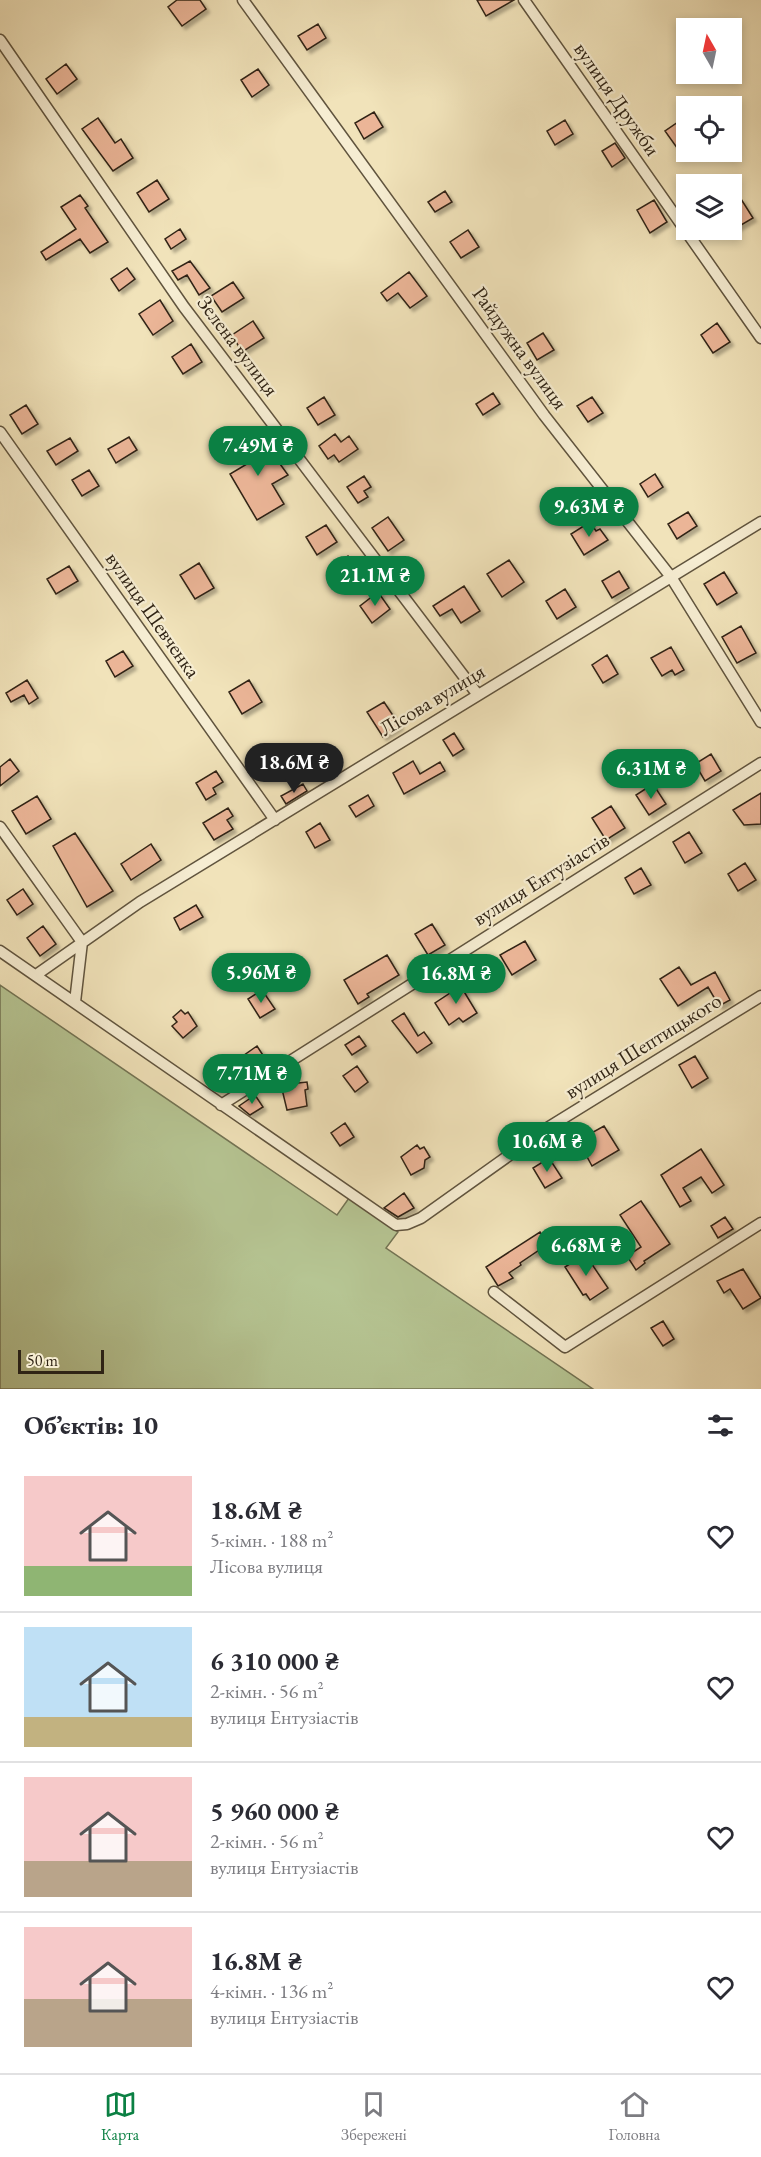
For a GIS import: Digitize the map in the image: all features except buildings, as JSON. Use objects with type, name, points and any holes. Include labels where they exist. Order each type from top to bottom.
[{"type":"street","name":"Райдужна вулиця","points":[[243,0],[328,114],[544,415],[671,577],[761,722]]},
{"type":"street","name":"вулиця Дружби","points":[[524,0],[761,338]]},
{"type":"street","name":"Зелена вулиця","points":[[0,40],[184,307],[478,695]]},
{"type":"street","name":"вулиця Шевченка","points":[[0,432],[275,820]]},
{"type":"street","name":"Лісова вулиця","points":[[36,975],[140,902],[761,522]]},
{"type":"street","name":"вулиця Ентузіастів","points":[[221,1105],[761,763]]},
{"type":"street","points":[[0,827],[82,942],[75,1002]]},
{"type":"street","points":[[0,951],[221,1105]]},
{"type":"street","name":"вулиця Шептицького","points":[[221,1105],[396,1225],[407,1224],[421,1218],[549,1127],[761,996]]},
{"type":"street","points":[[494,1292],[566,1347],[761,1223]]},
{"type":"green space","points":[[0,985],[337,1215],[349,1198],[398,1232],[386,1248],[593,1389],[0,1389]]}]
